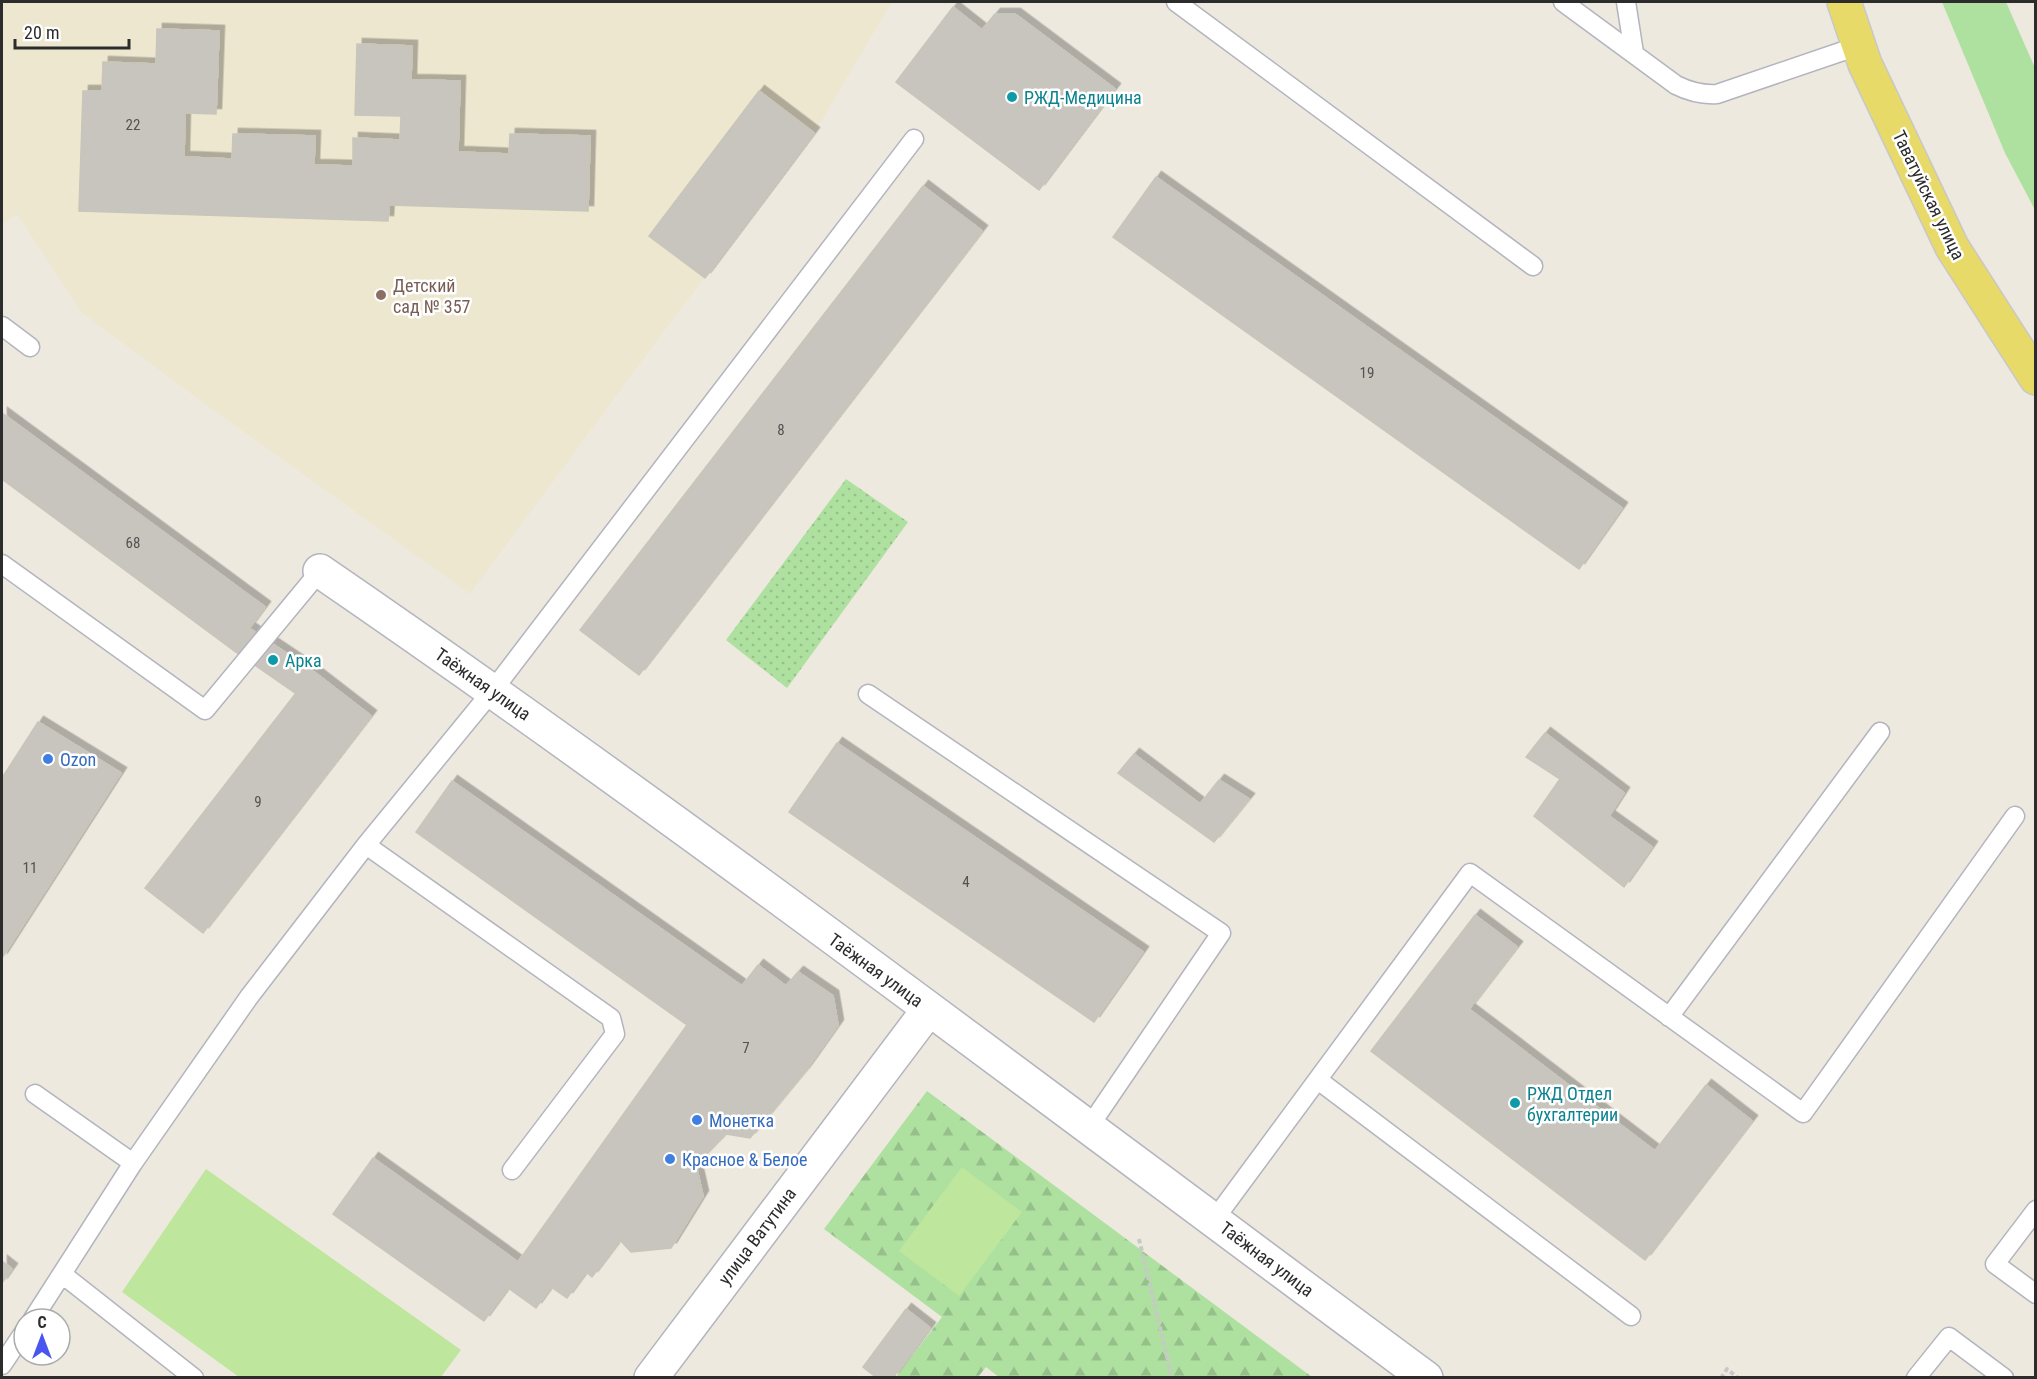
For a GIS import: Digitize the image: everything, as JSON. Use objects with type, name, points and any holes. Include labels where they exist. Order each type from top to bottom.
[{"type":"main road","name":"Таватуйская улица","points":[[1844,2],[1865,64],[1952,247],[2036,378]]},
{"type":"street","name":"Таёжная улица","points":[[320,571],[493,690],[1426,1377]]},
{"type":"street","name":"улица Ватутина","points":[[651,1377],[929,1009]]},
{"type":"lane","points":[[1176,2],[1533,266]]},
{"type":"lane","points":[[1563,2],[1676,85],[1706,95],[1717,94],[1858,46]]},
{"type":"lane","points":[[1626,2],[1634,53]]},
{"type":"lane","points":[[41,1307],[133,1163],[249,998],[366,845],[493,690],[914,139]]},
{"type":"lane","points":[[2,326],[30,347]]},
{"type":"lane","points":[[2,564],[205,710],[320,571]]},
{"type":"lane","points":[[868,694],[1221,933],[1089,1127]]},
{"type":"lane","points":[[1669,1017],[1880,732]]},
{"type":"lane","points":[[1214,1220],[1470,873],[1803,1113],[2014,816]]},
{"type":"lane","points":[[366,845],[610,1018],[615,1034],[512,1170]]},
{"type":"lane","points":[[1318,1080],[1631,1316]]},
{"type":"lane","points":[[35,1094],[133,1163]]},
{"type":"lane","points":[[2036,1210],[1995,1264],[2036,1294]]},
{"type":"lane","points":[[62,1274],[194,1377]]},
{"type":"lane","points":[[1916,1377],[1949,1337],[2004,1377]]},
{"type":"lane","points":[[2,1365],[12,1350]]},
{"type":"path","points":[[1138,1239],[1172,1377]]},
{"type":"path","points":[[1721,1377],[1727,1369],[1738,1377]]},
{"type":"shaded area","name":"Детский сад № 357","points":[[2,2],[892,2],[814,133],[652,347],[470,594],[82,313],[17,214],[4,223],[2,220]]},
{"type":"green space","points":[[1942,2],[2006,2],[2035,68],[2035,210],[2005,153]]},
{"type":"green space","points":[[846,479],[908,522],[787,688],[726,640]]},
{"type":"green space","points":[[927,1091],[1312,1377],[1000,1378],[986,1367],[978,1377],[896,1377],[942,1317],[824,1229]]},
{"type":"green space","points":[[962,1167],[1022,1212],[959,1296],[899,1251]]},
{"type":"green space","points":[[206,1169],[461,1350],[441,1377],[239,1377],[122,1292]]},
{"type":"building","name":"РЖД-Медицина","points":[[953,7],[982,30],[995,14],[1015,14],[1115,89],[1039,190],[896,82]]},
{"type":"building","points":[[157,29],[219,31],[216,114],[185,113],[184,157],[232,159],[233,134],[315,136],[314,165],[353,166],[353,138],[400,140],[401,116],[355,115],[357,44],[412,46],[411,80],[460,81],[458,152],[509,154],[510,134],[590,136],[588,211],[389,205],[388,221],[79,211],[83,91],[102,91],[103,62],[156,64]]},
{"type":"building","points":[[759,91],[814,133],[705,278],[649,236]]},
{"type":"building","points":[[1156,177],[1622,508],[1579,569],[1113,237]]},
{"type":"building","points":[[923,186],[982,231],[639,675],[580,630]]},
{"type":"building","points":[[2,413],[265,607],[233,650],[2,479]]},
{"type":"building","name":"Арка","points":[[249,628],[313,671],[295,693],[233,650]]},
{"type":"building","points":[[313,671],[371,716],[203,933],[145,888]]},
{"type":"building","points":[[38,722],[121,773],[2,958],[2,778]]},
{"type":"building","points":[[1545,733],[1624,793],[1609,816],[1652,847],[1624,887],[1534,816],[1560,779],[1526,757]]},
{"type":"building","points":[[837,743],[1143,952],[1094,1022],[789,812]]},
{"type":"building","points":[[1134,754],[1200,804],[1219,780],[1249,799],[1214,842],[1118,773]]},
{"type":"building","points":[[452,781],[742,986],[758,965],[786,986],[798,972],[833,996],[838,1025],[806,1070],[750,1138],[726,1134],[696,1165],[703,1196],[671,1248],[631,1252],[620,1240],[592,1277],[586,1272],[567,1298],[551,1287],[536,1308],[508,1288],[484,1321],[333,1214],[373,1158],[518,1262],[687,1025],[416,832]]},
{"type":"building","name":"РЖД Отдел бухгалтерии","points":[[1475,915],[1517,947],[1469,1009],[1655,1151],[1706,1085],[1752,1121],[1645,1260],[1371,1051]]},
{"type":"building","points":[[2,1261],[12,1269],[2,1283]]},
{"type":"building","points":[[906,1309],[930,1328],[893,1378],[877,1378],[863,1367]]},
{"type":"place","name":"РЖД-Медицина","points":[[1012,97]]},
{"type":"place","name":"Детский сад № 357","points":[[381,295]]},
{"type":"place","name":"Арка","points":[[273,660]]},
{"type":"place","name":"Ozon","points":[[48,759]]},
{"type":"place","name":"РЖД Отдел бухгалтерии","points":[[1515,1103]]},
{"type":"place","name":"Монетка","points":[[697,1120]]},
{"type":"place","name":"Красное & Белое","points":[[670,1159]]}]
